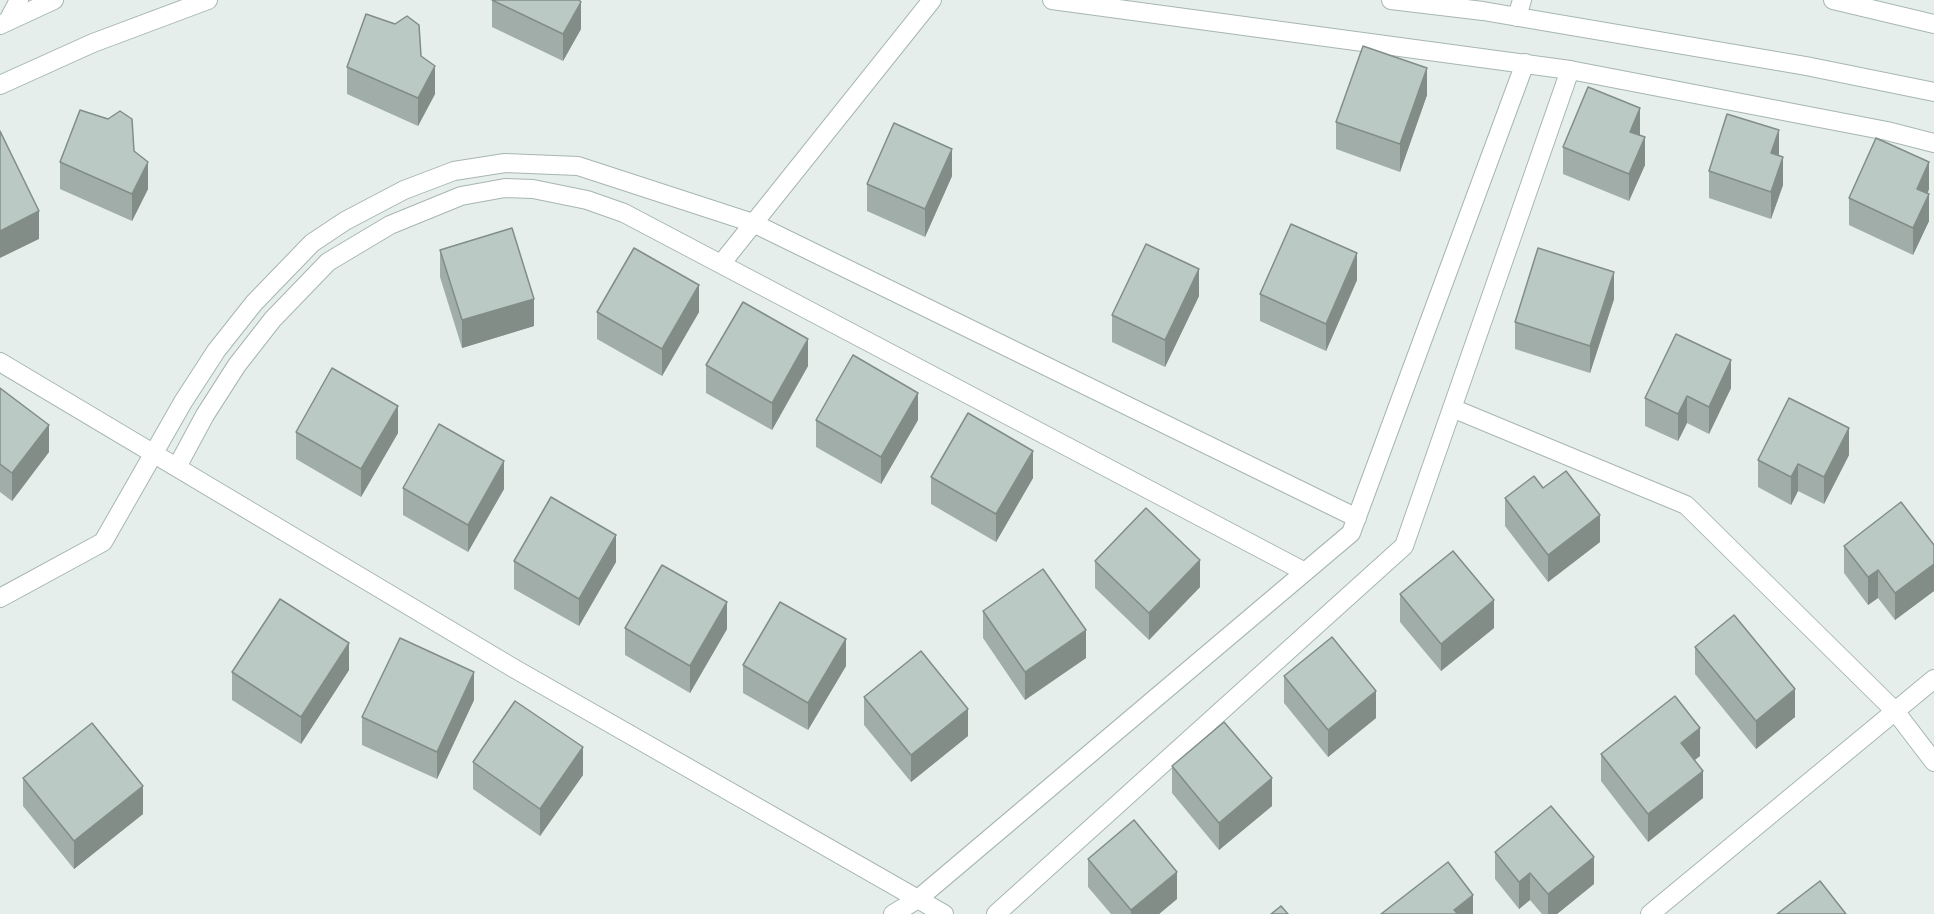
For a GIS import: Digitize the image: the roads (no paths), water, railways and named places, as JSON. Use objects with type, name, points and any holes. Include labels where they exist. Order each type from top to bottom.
[{"type":"street","points":[[4,23],[19,0]]},
{"type":"street","points":[[4,23],[54,0]]},
{"type":"street","points":[[0,85],[93,43],[208,0]]},
{"type":"street","points":[[720,264],[932,0]]},
{"type":"street","points":[[1052,0],[1570,70],[1887,131],[1934,143]]},
{"type":"street","points":[[1391,0],[1520,9],[1934,92]]},
{"type":"street","points":[[1833,0],[1934,24]]},
{"type":"street","points":[[893,914],[918,899],[1351,533],[1525,63]]},
{"type":"street","points":[[996,914],[1404,546],[1570,70]]},
{"type":"street","points":[[0,598],[103,542],[155,455],[183,402],[216,351],[254,303],[312,243],[378,202],[453,171],[505,163],[578,166],[753,223],[1357,518]]},
{"type":"street","points":[[177,467],[205,415],[237,365],[300,290],[328,262],[390,225],[440,203],[483,190],[505,188],[560,194],[624,213],[1305,572]]},
{"type":"street","points":[[0,362],[515,669],[944,914]]},
{"type":"street","points":[[1452,408],[1686,505],[1895,711],[1934,762]]},
{"type":"street","points":[[1650,914],[1934,679]]}]
